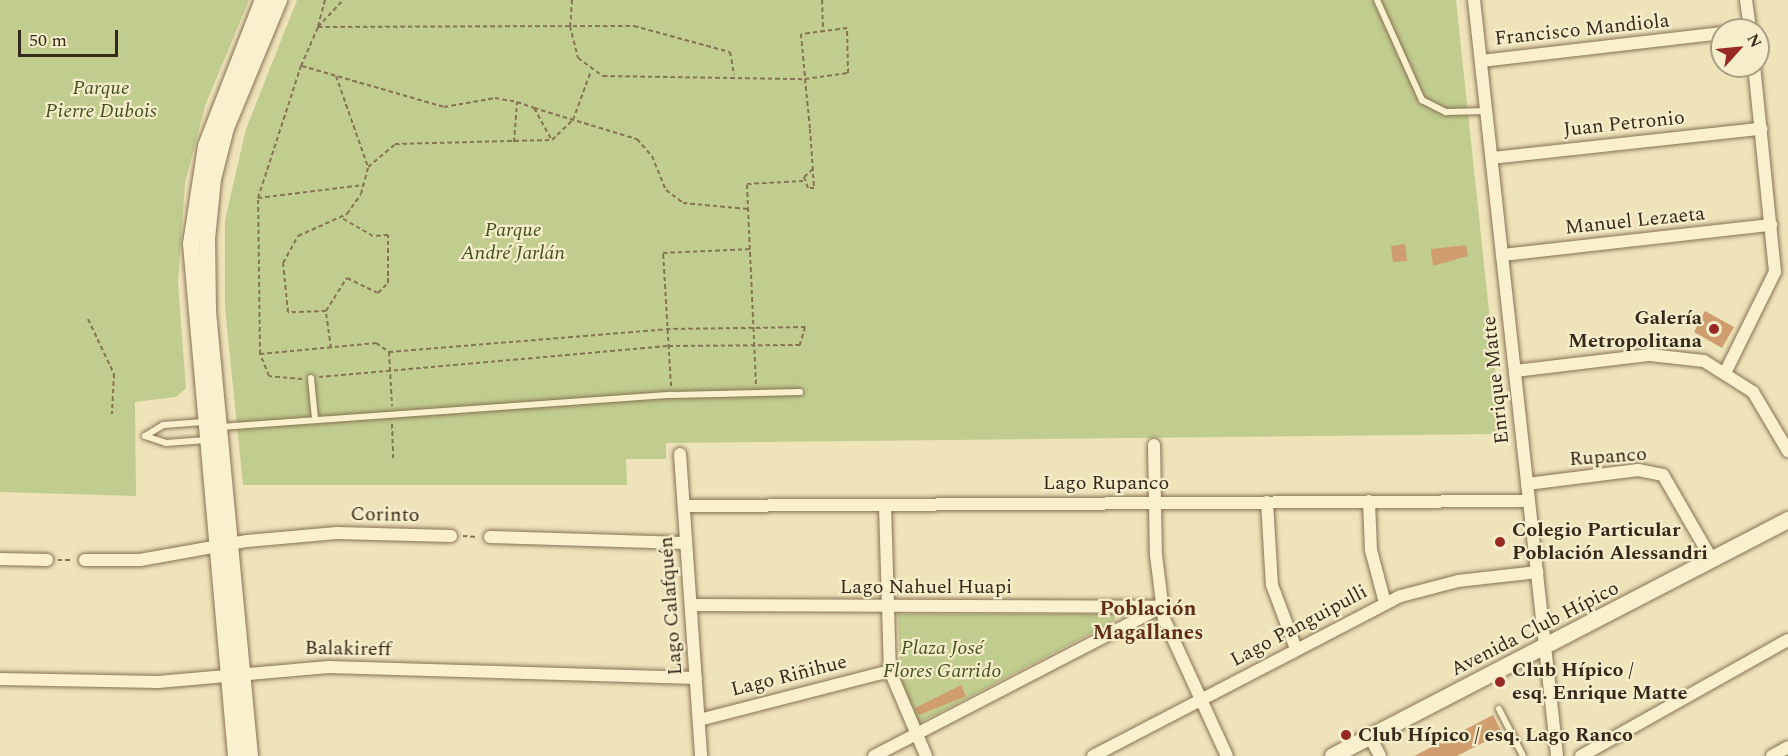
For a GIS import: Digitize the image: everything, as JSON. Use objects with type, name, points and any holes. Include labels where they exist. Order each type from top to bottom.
[{"type":"main road","points":[[250,756],[236,675],[212,425],[192,277],[196,190],[220,105],[263,0]]},
{"type":"main road","points":[[224,547],[207,440],[212,425],[207,286],[210,196],[226,128],[279,0]]},
{"type":"main road","name":"Avenida Club Hípico","points":[[1333,756],[1788,520]]},
{"type":"main road","points":[[236,675],[236,756]]},
{"type":"street","name":"Enrique Matte","points":[[1474,0],[1557,756]]},
{"type":"street","points":[[1746,0],[1748,18]]},
{"type":"street","name":"Francisco Mandiola","points":[[1481,61],[1710,34]]},
{"type":"street","points":[[1726,371],[1774,279],[1771,225],[1755,78]]},
{"type":"street","name":"Juan Petronio","points":[[1492,158],[1761,129]]},
{"type":"street","name":"Manuel Lezaeta","points":[[1502,255],[1771,225]]},
{"type":"street","points":[[1515,371],[1662,354],[1694,358],[1726,371],[1762,402],[1788,451]]},
{"type":"street","points":[[1154,445],[1154,502],[1162,607],[1172,645],[1227,756]]},
{"type":"street","name":"Lago Calafquén","points":[[680,454],[701,756]]},
{"type":"street","name":"Rupanco","points":[[1527,484],[1638,470],[1663,475],[1712,560]]},
{"type":"street","points":[[1369,501],[1371,550],[1385,603]]},
{"type":"street","name":"Lago Rupanco","points":[[684,506],[1529,501]]},
{"type":"street","points":[[1267,502],[1272,585],[1296,649]]},
{"type":"street","points":[[885,505],[890,671],[915,735],[926,756]]},
{"type":"street","name":"Corinto","points":[[85,560],[140,560],[337,533],[451,536]]},
{"type":"street","points":[[490,537],[686,543]]},
{"type":"street","points":[[0,559],[47,560]]},
{"type":"street","name":"Lago Panguipulli","points":[[1093,756],[1385,603],[1436,585],[1537,572]]},
{"type":"street","name":"Lago Nahuel Huapi","points":[[691,605],[1162,607]]},
{"type":"street","points":[[874,756],[1162,607]]},
{"type":"street","points":[[1581,756],[1788,640]]},
{"type":"street","name":"Balakireff","points":[[0,679],[104,684],[328,667],[696,678]]},
{"type":"street","name":"Lago Riñihue","points":[[699,720],[890,671]]},
{"type":"street","points":[[1370,737],[1380,756]]},
{"type":"street","points":[[1772,756],[1788,747]]},
{"type":"lane","points":[[1377,0],[1422,100],[1446,112],[1486,111]]},
{"type":"lane","points":[[311,378],[315,419]]},
{"type":"lane","points":[[207,440],[166,443],[145,436],[163,425],[212,425],[315,419],[671,395],[800,392]]},
{"type":"lane","points":[[1499,710],[1523,756]]},
{"type":"path","points":[[260,354],[376,343],[389,352],[666,330],[805,327],[800,345],[667,346],[278,380],[265,369],[260,354],[258,198],[301,66],[318,27],[325,0]]},
{"type":"path","points":[[318,27],[343,0]]},
{"type":"path","points":[[572,0],[570,26],[578,58],[591,71],[603,76],[734,75],[805,78],[848,73],[852,66],[847,28],[801,34],[805,78],[813,169],[814,188],[803,181],[747,184],[752,249],[756,393]]},
{"type":"path","points":[[822,0],[823,31]]},
{"type":"path","points":[[318,27],[394,31],[634,26],[730,52],[734,75]]},
{"type":"path","points":[[301,66],[444,107],[495,98],[517,102],[637,139],[652,156],[666,190],[682,203],[748,209]]},
{"type":"path","points":[[326,311],[288,312],[283,263],[305,230],[342,218],[356,205],[368,167],[395,144],[514,143],[552,140],[573,120],[591,71]]},
{"type":"path","points":[[336,76],[368,167]]},
{"type":"path","points":[[514,143],[517,102]]},
{"type":"path","points":[[534,108],[552,140]]},
{"type":"path","points":[[803,181],[813,169]]},
{"type":"path","points":[[258,198],[363,185]]},
{"type":"path","points":[[331,348],[326,311],[342,280],[354,279],[378,293],[388,283],[388,235],[373,236],[342,218]]},
{"type":"path","points":[[671,395],[663,253],[752,249]]},
{"type":"path","points":[[88,319],[114,374],[112,414]]},
{"type":"path","points":[[451,536],[490,537]]},
{"type":"path","points":[[47,560],[85,560]]},
{"type":"green space","name":"Parque Pierre Dubois","points":[[0,0],[249,0],[205,106],[185,183],[178,283],[186,388],[176,397],[135,402],[136,496],[0,492]]},
{"type":"green space","name":"Parque André Jarlán","points":[[297,0],[1456,0],[1502,434],[666,443],[666,459],[626,459],[627,485],[243,485],[225,308],[225,220],[246,129]]},
{"type":"green space","name":"Plaza José Flores Garrido","points":[[898,614],[1114,614],[1115,621],[919,723],[901,690]]},
{"type":"building","points":[[1405,244],[1407,261],[1393,262],[1391,246]]},
{"type":"building","points":[[1466,245],[1468,256],[1433,266],[1431,249]]},
{"type":"building","name":"Galería Metropolitana","points":[[1705,311],[1734,327],[1722,348],[1694,332]]},
{"type":"building","points":[[961,685],[966,696],[919,715],[915,708]]},
{"type":"building","points":[[1493,715],[1502,733],[1457,756],[1414,756]]},
{"type":"place","name":"Galería Metropolitana","points":[[1714,329]]},
{"type":"place","name":"Colegio Particular Población Alessandri","points":[[1500,542]]},
{"type":"place","name":"Club Hípico / esq. Enrique Matte","points":[[1500,682]]},
{"type":"place","name":"Club Hípico / esq. Lago Ranco","points":[[1346,735]]},
{"type":"district","name":"Población Magallanes","points":[[1148,621]]}]
